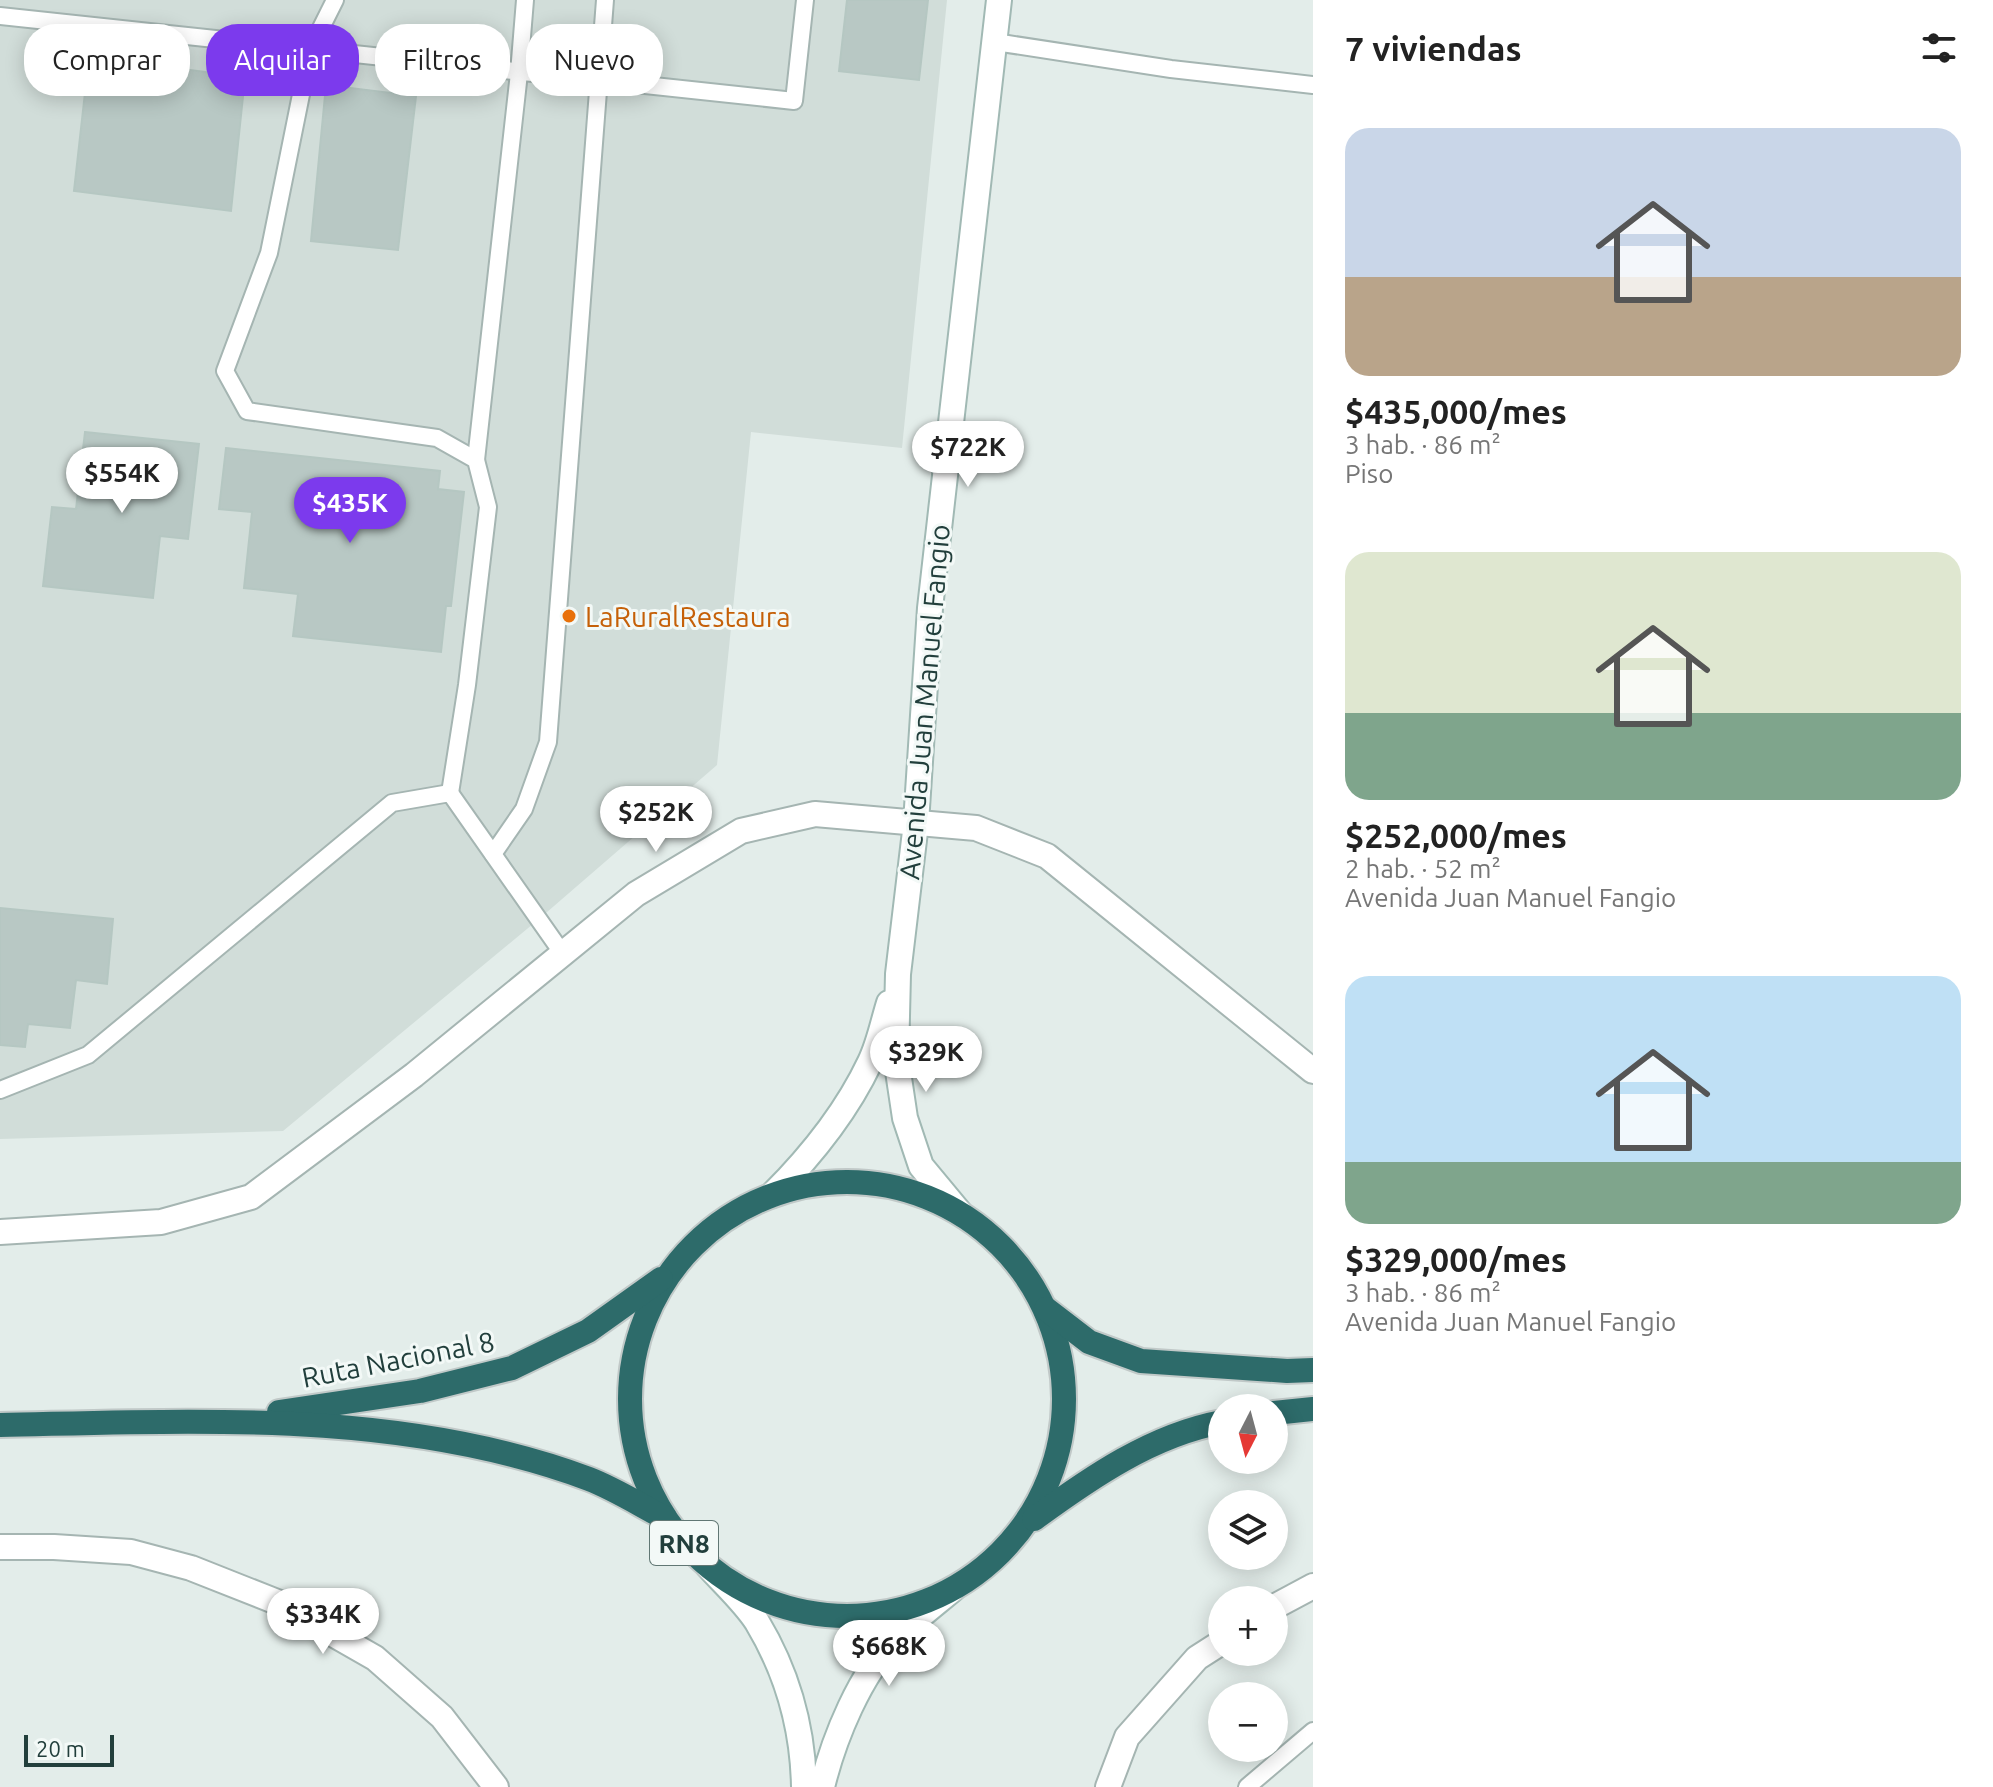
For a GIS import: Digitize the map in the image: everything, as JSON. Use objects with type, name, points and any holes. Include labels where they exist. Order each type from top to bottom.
[{"type":"highway","name":"RN8","points":[[835,1182],[868,1183],[911,1192],[960,1213],[987,1232],[1010,1255],[1046,1309],[1057,1339],[1064,1371],[1066,1403],[1063,1436],[1055,1467],[1042,1497],[1025,1525],[980,1572],[923,1603],[892,1612],[827,1616],[763,1600],[735,1585],[684,1544],[649,1489],[638,1459],[631,1427],[629,1394],[632,1362],[640,1331],[653,1301],[670,1273],[691,1248],[742,1209],[772,1195],[835,1182]]},
{"type":"highway","name":"Ruta Nacional 8","points":[[209,1420],[332,1406],[420,1391],[512,1368],[588,1331],[670,1273]]},
{"type":"highway","name":"RN8","points":[[1046,1309],[1089,1342],[1141,1361],[1313,1370]]},
{"type":"highway","points":[[1288,1412],[1313,1409]]},
{"type":"highway","name":"Ruta Nacional 8","points":[[0,1425],[209,1420],[338,1427],[423,1436],[513,1456],[591,1480],[665,1518]]},
{"type":"highway","name":"RN8","points":[[1025,1525],[1081,1485],[1130,1456],[1208,1425]]},
{"type":"street","name":"Avenida Juan Manuel Fangio","points":[[960,1213],[921,1166],[905,1118],[896,1058],[898,974],[916,823],[930,608],[999,0]]},
{"type":"street","points":[[0,1232],[161,1222],[251,1197],[414,1075],[636,894],[741,831],[815,814],[976,828],[1047,856],[1313,1071]]},
{"type":"street","name":"Avenida Juan Manuel Fangio","points":[[772,1195],[809,1158],[848,1104],[872,1060],[898,974]]},
{"type":"street","points":[[0,1547],[131,1552],[191,1568],[277,1602],[375,1658],[442,1717],[484,1782]]},
{"type":"street","points":[[708,1566],[756,1621],[792,1697],[804,1763],[804,1787]]},
{"type":"street","points":[[1288,1599],[1313,1586]]},
{"type":"street","points":[[822,1787],[855,1694],[894,1640],[953,1589]]},
{"type":"street","points":[[1108,1787],[1127,1737],[1197,1658],[1208,1651]]},
{"type":"lane","points":[[323,24],[335,0]]},
{"type":"lane","points":[[525,0],[476,460],[488,507],[467,685],[450,793],[563,954]]},
{"type":"lane","points":[[603,24],[605,0]]},
{"type":"lane","points":[[663,88],[794,101],[805,0]]},
{"type":"lane","points":[[0,16],[206,39]]},
{"type":"lane","points":[[995,42],[1171,69],[1313,85]]},
{"type":"lane","points":[[359,55],[526,74]]},
{"type":"lane","points":[[301,96],[269,253],[225,371],[247,411],[437,438],[476,460]]},
{"type":"lane","points":[[493,854],[524,809],[548,742],[597,96]]},
{"type":"lane","points":[[0,1090],[88,1055],[392,803],[450,793]]},
{"type":"lane","points":[[1247,1787],[1313,1731]]},
{"type":"shaded area","points":[[0,0],[947,0],[902,448],[751,432],[717,765],[539,919],[283,1131],[0,1139]]},
{"type":"building","points":[[847,0],[928,0],[919,80],[839,71]]},
{"type":"building","points":[[190,70],[206,72],[206,96],[243,96],[231,211],[74,191],[85,96],[190,96]]},
{"type":"building","points":[[359,89],[375,91],[375,96],[416,96],[398,250],[311,241],[325,96],[359,96]]},
{"type":"building","points":[[85,432],[199,444],[188,539],[160,536],[153,598],[43,586],[52,507],[76,509]]},
{"type":"building","points":[[226,448],[440,471],[438,489],[464,492],[451,606],[446,606],[441,652],[293,636],[298,594],[244,588],[252,512],[219,509]]},
{"type":"building","points":[[0,908],[113,919],[107,984],[76,980],[70,1028],[28,1024],[25,1047],[0,1045]]},
{"type":"place","name":"LaRuralRestaura","points":[[569,616]]}]
